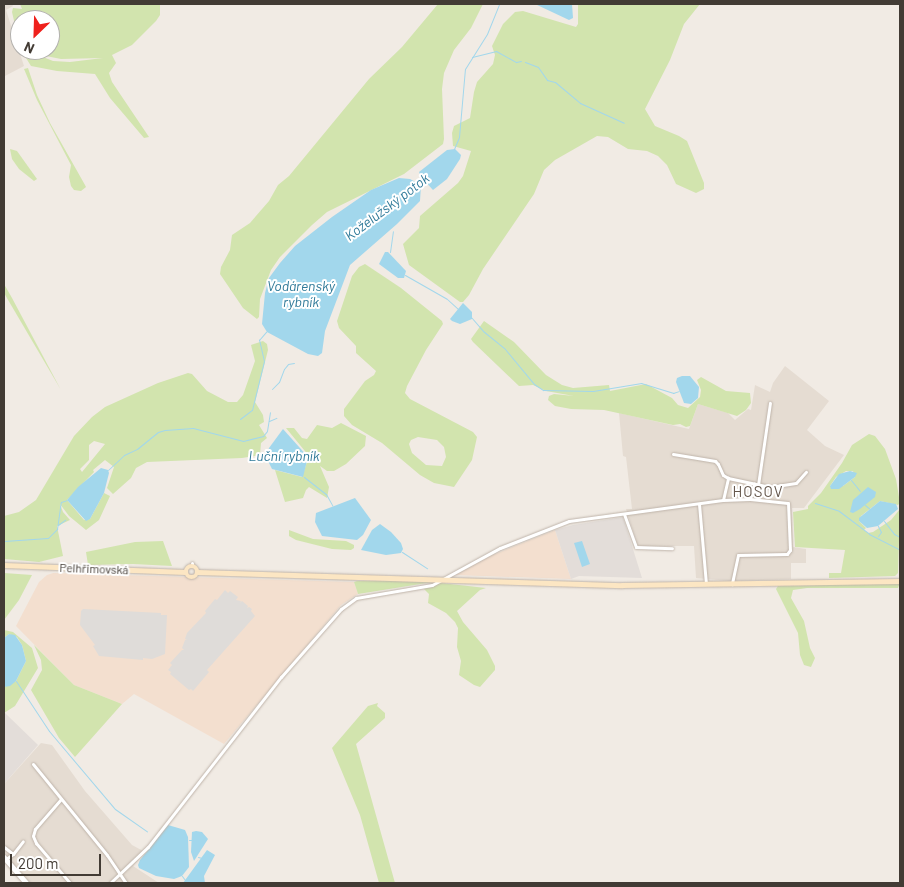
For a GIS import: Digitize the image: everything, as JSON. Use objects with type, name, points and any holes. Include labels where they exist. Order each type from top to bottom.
[{"type":"main road","points":[[198,572],[197,568],[192,564],[187,567],[185,572],[187,577],[192,578],[198,572],[622,585],[900,581]]},
{"type":"main road","name":"Pelhřimovská","points":[[4,565],[185,572]]},
{"type":"street","points":[[750,499],[756,484],[770,403]]},
{"type":"street","points":[[673,454],[715,461],[721,473],[728,478],[770,487],[787,486],[801,480],[806,472]]},
{"type":"street","points":[[723,500],[728,478]]},
{"type":"street","points":[[110,883],[138,858],[281,677],[335,616],[356,598],[432,585],[500,548],[569,521],[723,500],[750,499],[788,503],[790,550],[787,554],[738,555],[732,584]]},
{"type":"street","points":[[699,504],[706,585]]},
{"type":"street","points":[[624,514],[636,547],[672,548]]},
{"type":"street","points":[[33,764],[107,855],[126,883]]},
{"type":"street","points":[[61,799],[35,829],[33,836],[36,843],[69,883]]},
{"type":"street","points":[[23,841],[13,854],[4,858],[27,883]]},
{"type":"street","points":[[4,847],[13,854]]},
{"type":"shaded area","points":[[4,4],[12,4],[13,6],[6,10],[10,22],[10,60],[22,60],[24,66],[5,76]]},
{"type":"shaded area","points":[[785,366],[829,401],[807,430],[825,446],[844,455],[804,508],[792,508],[793,547],[806,549],[806,563],[791,563],[791,579],[730,581],[696,578],[694,546],[640,546],[637,544],[626,509],[632,509],[626,457],[623,456],[619,413],[689,429],[698,404],[728,413],[735,420],[748,409],[751,410],[755,385],[770,392],[773,383]]},
{"type":"shaded area","points":[[623,517],[642,578],[579,576],[571,579],[555,530],[573,525]]},
{"type":"shaded area","points":[[555,530],[571,579],[455,575],[490,556]]},
{"type":"shaded area","points":[[53,573],[354,582],[358,594],[341,605],[224,744],[134,694],[122,704],[74,685],[16,626],[39,582],[47,575]]},
{"type":"shaded area","points":[[225,590],[238,597],[236,600],[241,601],[240,603],[242,601],[248,606],[247,608],[252,609],[251,611],[255,616],[207,670],[209,672],[193,691],[189,690],[170,674],[171,672],[168,670],[172,665],[170,663],[184,650],[182,648],[185,640],[187,640],[185,639],[187,633],[206,613],[205,611],[215,599],[217,600]]},
{"type":"shaded area","points":[[83,609],[161,613],[161,615],[167,615],[165,654],[152,659],[143,658],[143,660],[99,656],[93,646],[95,645],[80,625],[81,611]]},
{"type":"shaded area","points":[[4,712],[38,745],[4,784]]},
{"type":"shaded area","points":[[41,743],[52,745],[85,791],[132,845],[145,852],[133,866],[159,883],[25,883],[9,867],[4,861],[4,784]]},
{"type":"green space","points":[[20,4],[160,4],[160,15],[156,21],[132,45],[112,55],[116,63],[109,73],[112,82],[149,137],[144,138],[110,98],[95,74],[57,71],[31,66],[27,60],[70,62],[103,58],[60,59],[60,10],[12,10],[13,8],[22,9]]},
{"type":"green space","points":[[438,4],[483,4],[471,28],[454,50],[444,73],[442,89],[443,144],[404,174],[327,212],[312,225],[280,257],[271,270],[260,299],[259,317],[257,319],[243,308],[220,274],[221,267],[230,250],[232,235],[250,223],[269,201],[278,185],[289,176],[369,79],[402,47]]},
{"type":"green space","points":[[578,4],[700,4],[684,24],[670,60],[645,109],[655,126],[687,141],[704,183],[704,189],[696,193],[676,184],[667,165],[658,156],[647,151],[628,149],[608,137],[597,136],[555,160],[544,170],[534,194],[483,269],[469,295],[463,302],[460,302],[409,265],[403,244],[419,228],[420,216],[458,183],[463,176],[471,151],[453,146],[452,133],[454,126],[470,118],[477,82],[493,64],[495,55],[492,46],[503,24],[515,12],[523,11],[576,27],[578,24]]},
{"type":"green space","points":[[28,68],[37,95],[50,123],[86,187],[81,191],[74,190],[71,186],[69,177],[71,165],[37,100],[24,69]]},
{"type":"green space","points":[[10,149],[17,151],[37,179],[34,181],[19,169],[12,159]]},
{"type":"green space","points":[[365,264],[401,288],[442,321],[443,324],[426,350],[405,393],[410,399],[473,432],[477,437],[472,460],[454,487],[434,483],[420,475],[382,443],[352,425],[344,416],[344,409],[365,381],[374,375],[376,371],[356,353],[356,346],[339,328],[337,321],[352,276],[359,267]],"holes":[[[418,437],[437,440],[444,447],[446,457],[442,466],[426,465],[412,453],[409,444],[411,440]]]},
{"type":"green space","points":[[4,284],[12,298],[61,390],[4,293]]},
{"type":"green space","points":[[484,321],[514,342],[546,375],[562,385],[573,388],[609,385],[610,391],[646,384],[672,398],[678,405],[688,408],[700,397],[701,390],[697,380],[701,377],[726,391],[750,393],[751,403],[746,410],[737,416],[698,404],[690,426],[686,427],[680,424],[673,425],[604,410],[571,409],[555,406],[548,400],[549,396],[554,394],[574,396],[546,391],[533,385],[519,386],[473,342],[471,339]]},
{"type":"green space","points":[[263,341],[267,344],[268,350],[255,402],[263,415],[264,422],[259,425],[267,438],[261,443],[260,455],[242,458],[147,462],[136,468],[131,478],[113,494],[107,488],[114,467],[105,460],[93,470],[94,472],[67,500],[84,520],[90,519],[104,493],[110,496],[99,520],[86,530],[69,516],[60,504],[63,512],[70,520],[57,526],[63,556],[39,562],[4,559],[4,516],[19,512],[36,500],[74,436],[92,417],[105,407],[158,383],[188,373],[192,374],[207,391],[228,402],[237,402],[243,395],[255,361],[251,345]],"holes":[[[94,441],[105,444],[82,472],[80,469],[89,460],[89,445]]]},
{"type":"green space","points":[[341,423],[366,436],[365,446],[346,464],[334,471],[327,471],[320,466],[329,487],[327,498],[309,487],[303,498],[285,502],[275,470],[302,477],[309,456],[286,428],[294,428],[302,438],[307,439],[317,425],[332,428]]},
{"type":"green space","points":[[869,434],[875,436],[885,449],[896,479],[900,503],[898,505],[880,501],[861,516],[859,521],[866,528],[864,530],[868,533],[873,532],[891,520],[900,509],[898,573],[895,576],[829,578],[829,573],[841,573],[845,550],[795,547],[793,512],[808,509],[808,506],[821,493],[842,463],[852,445]],"holes":[[[846,471],[853,471],[855,477],[843,486],[830,486],[836,477]]]},
{"type":"green space","points":[[289,530],[313,539],[346,541],[354,545],[354,548],[351,550],[332,549],[296,540],[289,536]]},
{"type":"green space","points":[[163,541],[172,566],[133,564],[88,565],[86,552],[135,542]]},
{"type":"green space","points":[[4,573],[32,575],[19,600],[4,620]]},
{"type":"green space","points":[[354,582],[433,582],[358,594]]},
{"type":"green space","points":[[441,583],[486,588],[480,590],[457,611],[463,622],[487,650],[495,666],[495,670],[480,687],[459,675],[461,661],[457,647],[458,628],[455,622],[446,613],[428,603],[429,594],[423,588]]},
{"type":"green space","points":[[900,583],[898,588],[807,588],[793,590],[791,598],[804,621],[810,648],[815,658],[811,667],[804,665],[800,655],[798,633],[776,589],[778,586]]},
{"type":"green space","points":[[4,630],[13,632],[32,648],[38,668],[15,706],[4,713],[4,687],[16,681],[26,661],[22,645],[17,637],[9,634],[4,638]]},
{"type":"green space","points":[[34,645],[74,685],[122,704],[75,757],[59,738],[31,690],[42,670],[41,660]]},
{"type":"green space","points":[[378,703],[377,706],[385,713],[385,718],[356,744],[395,883],[379,883],[360,815],[332,748],[368,706]]},
{"type":"water","points":[[535,4],[572,4],[573,18],[569,20]]},
{"type":"water","points":[[455,149],[461,155],[460,159],[447,179],[433,190],[419,172],[447,150]]},
{"type":"water","name":"Vodárenský rybník","points":[[399,178],[410,179],[421,185],[420,201],[350,265],[325,331],[322,353],[318,356],[308,354],[267,332],[262,324],[265,293],[269,278],[280,263],[295,246],[332,217],[371,190]]},
{"type":"water","points":[[385,252],[388,252],[406,271],[404,278],[398,278],[379,264]]},
{"type":"water","points":[[463,303],[472,312],[472,319],[460,324],[450,319]]},
{"type":"water","points":[[690,376],[699,387],[698,398],[691,404],[684,403],[676,382],[677,378]]},
{"type":"water","name":"Luční rybník","points":[[283,429],[308,457],[303,477],[272,469],[268,461],[269,448]]},
{"type":"water","points":[[101,468],[108,470],[109,473],[104,493],[90,519],[86,521],[67,500],[78,487]]},
{"type":"water","points":[[850,471],[857,473],[855,477],[839,489],[831,489],[830,486],[839,474]]},
{"type":"water","points":[[868,487],[876,492],[875,497],[860,509],[853,513],[850,512],[853,500]]},
{"type":"water","points":[[355,498],[371,520],[363,535],[357,540],[322,536],[315,522],[316,513]]},
{"type":"water","points":[[880,501],[896,504],[898,509],[878,526],[867,528],[859,521],[859,518]]},
{"type":"water","points":[[380,524],[401,543],[403,549],[401,553],[386,555],[361,550],[372,530]]},
{"type":"water","points":[[582,541],[590,564],[582,567],[574,543]]},
{"type":"water","points":[[9,634],[15,635],[22,645],[26,661],[16,681],[10,686],[4,687],[4,638]]},
{"type":"water","points":[[168,825],[185,830],[188,837],[189,867],[182,876],[174,879],[156,876],[139,868],[138,865]]},
{"type":"water","points":[[192,832],[202,832],[208,839],[194,861],[191,852]]},
{"type":"water","points":[[207,850],[215,855],[204,876],[205,883],[183,883]]},
{"type":"waterway","name":"Koželužský potok","points":[[454,149],[459,137],[465,69],[487,34],[499,4]]},
{"type":"waterway","points":[[472,57],[496,51],[516,62],[521,61]]},
{"type":"waterway","points":[[525,62],[538,67],[547,80],[555,82],[580,103],[624,123]]},
{"type":"waterway","points":[[390,252],[393,231]]},
{"type":"waterway","points":[[405,275],[447,299],[458,309]]},
{"type":"waterway","points":[[471,317],[483,331],[505,349],[534,384],[543,390],[593,391],[641,383],[673,393],[679,391]]},
{"type":"waterway","points":[[240,419],[252,410],[264,361],[259,340],[266,332]]},
{"type":"waterway","name":"Koželužský potok","points":[[272,389],[279,382],[288,364],[294,363]]},
{"type":"waterway","name":"Koželužský potok","points":[[108,470],[124,455],[137,449],[158,432],[165,430],[193,428],[243,441],[263,436],[267,431],[270,412]]},
{"type":"waterway","name":"Koželužský potok","points":[[269,421],[276,418]]},
{"type":"waterway","points":[[304,477],[326,494],[332,505]]},
{"type":"waterway","points":[[851,480],[860,491]]},
{"type":"waterway","name":"Koželužský potok","points":[[4,541],[48,538],[57,529],[61,502],[67,500]]},
{"type":"waterway","points":[[815,503],[839,511],[869,534],[900,550]]},
{"type":"waterway","points":[[865,505],[871,510]]},
{"type":"waterway","name":"Koželužský potok","points":[[58,525],[65,520]]},
{"type":"waterway","points":[[884,521],[894,534],[900,537]]},
{"type":"waterway","points":[[878,526],[881,532],[878,536]]},
{"type":"waterway","points":[[402,552],[427,568]]},
{"type":"waterway","points":[[16,681],[49,731],[115,809],[147,831]]},
{"type":"waterway","points":[[198,857],[202,858]]},
{"type":"waterway","points":[[182,876],[185,880]]},
{"type":"district","name":"HOSOV","points":[[758,492]]}]
